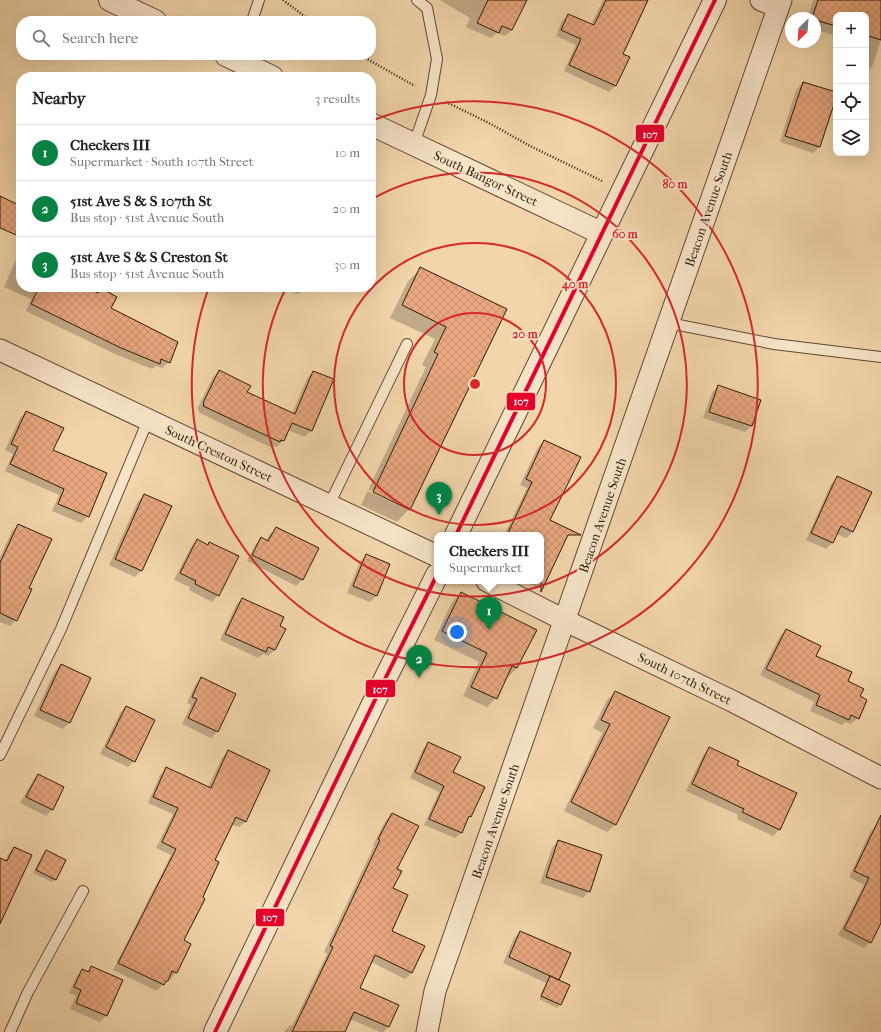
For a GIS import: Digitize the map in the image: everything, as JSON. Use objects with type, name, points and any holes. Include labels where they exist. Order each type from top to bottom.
[{"type":"street","points":[[110,0],[144,16]]},
{"type":"street","points":[[457,532],[715,0]]},
{"type":"street","name":"Beacon Avenue South","points":[[427,1032],[435,991],[566,621],[668,324],[773,2]]},
{"type":"street","points":[[241,60],[263,72]]},
{"type":"street","name":"South Bangor Street","points":[[376,126],[601,233]]},
{"type":"street","name":"South Creston Street","points":[[0,350],[434,555]]},
{"type":"street","points":[[215,1032],[386,677],[434,581]]},
{"type":"street","name":"South 107th Street","points":[[493,584],[732,701],[881,778]]},
{"type":"lane","points":[[254,16],[259,0]]},
{"type":"lane","points":[[414,144],[431,95],[437,59],[427,8],[417,0]]},
{"type":"lane","points":[[668,324],[774,344],[881,357]]},
{"type":"lane","points":[[329,505],[407,344]]},
{"type":"lane","points":[[0,755],[61,629],[148,420]]},
{"type":"lane","points":[[10,1032],[28,992],[83,891]]},
{"type":"path","points":[[283,0],[304,16]]},
{"type":"path","points":[[369,60],[431,95],[622,191]]},
{"type":"building","points":[[488,0],[527,0],[512,30],[502,26],[499,33],[477,23]]},
{"type":"building","points":[[606,0],[648,0],[623,54],[630,57],[616,86],[569,65],[581,39],[561,30],[568,14],[594,25]]},
{"type":"building","points":[[818,0],[881,0],[881,40],[869,36],[869,12],[833,12],[833,25],[821,22],[821,12],[814,12]]},
{"type":"building","points":[[803,82],[833,91],[833,107],[820,147],[785,136]]},
{"type":"building","points":[[0,196],[16,204],[16,235],[0,228]]},
{"type":"building","points":[[420,267],[507,309],[410,510],[373,492],[438,354],[434,352],[446,327],[402,305]]},
{"type":"building","points":[[37,292],[108,292],[117,297],[111,308],[178,342],[170,363],[161,359],[160,364],[121,348],[31,304]]},
{"type":"building","points":[[219,370],[251,386],[247,392],[295,414],[313,371],[334,379],[312,431],[292,423],[284,441],[281,440],[280,442],[203,406],[203,403]]},
{"type":"building","points":[[718,385],[761,400],[752,426],[709,412]]},
{"type":"building","points":[[26,411],[64,428],[53,450],[107,473],[89,517],[58,504],[64,489],[10,464],[18,447],[11,444]]},
{"type":"building","points":[[544,440],[581,457],[550,520],[581,535],[568,535],[541,592],[541,584],[544,584],[544,532],[508,532],[532,482],[526,479]]},
{"type":"building","points":[[837,476],[872,492],[853,532],[841,526],[833,543],[811,533]]},
{"type":"building","points":[[144,494],[172,506],[142,571],[115,559]]},
{"type":"building","points":[[18,524],[52,539],[29,588],[32,589],[17,621],[0,613],[0,563]]},
{"type":"building","points":[[276,527],[319,548],[303,580],[252,555],[261,537],[268,541]]},
{"type":"building","points":[[197,539],[208,545],[209,542],[239,556],[219,596],[195,584],[196,581],[180,573]]},
{"type":"building","points":[[366,554],[390,564],[377,596],[353,586]]},
{"type":"building","points":[[461,592],[537,630],[517,668],[512,666],[497,699],[471,687],[487,653],[442,631]]},
{"type":"building","points":[[242,598],[284,617],[280,626],[286,629],[275,650],[268,647],[266,652],[225,634]]},
{"type":"building","points":[[786,629],[821,646],[816,656],[852,672],[848,681],[864,689],[860,696],[867,700],[859,719],[851,715],[849,720],[816,705],[820,695],[766,669]]},
{"type":"building","points":[[61,664],[91,678],[70,723],[40,710]]},
{"type":"building","points":[[201,677],[236,694],[218,732],[188,718],[197,699],[192,697]]},
{"type":"building","points":[[615,691],[670,717],[616,825],[571,802],[610,724],[601,720]]},
{"type":"building","points":[[126,706],[155,720],[135,762],[106,747]]},
{"type":"building","points":[[428,742],[461,757],[453,772],[485,787],[471,817],[469,816],[462,833],[429,819],[444,786],[415,772]]},
{"type":"building","points":[[709,747],[739,761],[737,765],[797,793],[780,830],[742,812],[744,809],[692,784]]},
{"type":"building","points":[[228,750],[270,770],[246,822],[236,817],[215,860],[219,862],[203,897],[205,899],[184,940],[191,944],[177,973],[172,971],[168,981],[166,981],[164,985],[118,963],[176,849],[162,842],[178,808],[153,797],[166,767],[211,788]]},
{"type":"building","points":[[38,774],[64,787],[53,810],[26,797]]},
{"type":"building","points":[[392,813],[419,826],[397,869],[402,871],[393,888],[408,895],[392,931],[425,946],[412,973],[375,955],[360,988],[399,1005],[389,1027],[354,1012],[345,1032],[292,1032],[333,947],[330,946],[380,840],[378,839]]},
{"type":"building","points":[[881,815],[881,923],[871,943],[844,929],[869,878],[854,871]]},
{"type":"building","points":[[558,840],[602,855],[590,892],[546,877]]},
{"type":"building","points":[[14,847],[32,855],[0,924],[0,858],[7,861]]},
{"type":"building","points":[[46,850],[66,860],[56,880],[36,870]]},
{"type":"building","points":[[520,931],[571,953],[559,980],[509,957]]},
{"type":"building","points":[[91,966],[123,980],[107,1016],[76,1003],[81,990],[74,987],[82,969],[89,972]]},
{"type":"building","points":[[550,976],[570,985],[561,1005],[541,996]]},
{"type":"transit line","name":"107","points":[[457,532],[715,0]]},
{"type":"transit line","name":"107","points":[[215,1032],[386,677],[434,581]]},
{"type":"place","name":"51st Ave S & S Creston St","points":[[439,515]]},
{"type":"place","name":"Checkers III","points":[[489,630]]},
{"type":"place","name":"51st Ave S & S 107th St","points":[[419,678]]}]
